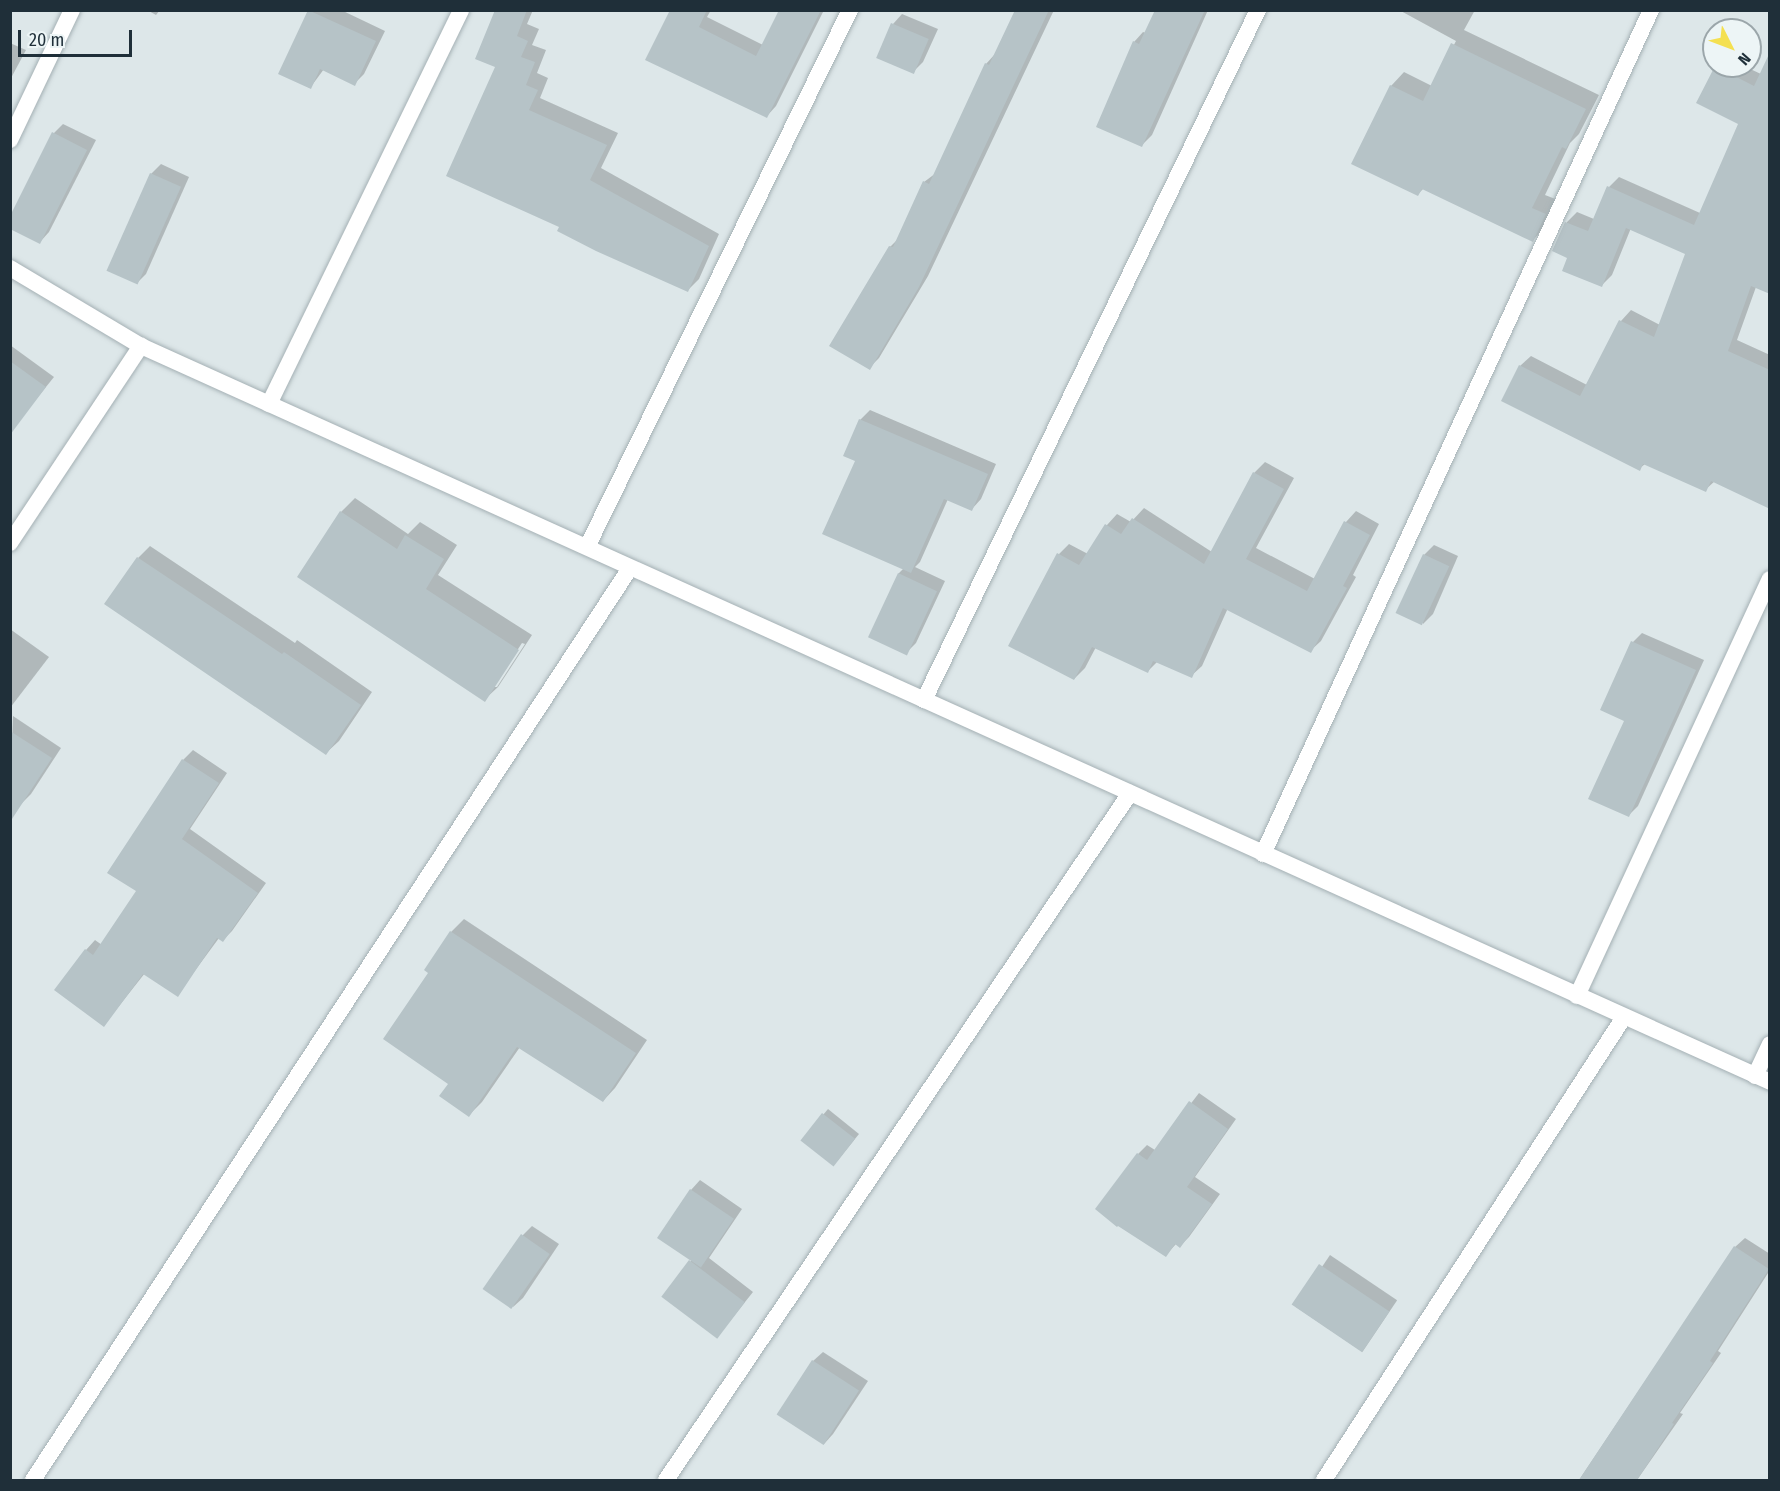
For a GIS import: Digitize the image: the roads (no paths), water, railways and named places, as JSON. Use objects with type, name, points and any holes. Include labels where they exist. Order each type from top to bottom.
[{"type":"street","points":[[10,140],[72,10]]},
{"type":"street","points":[[269,404],[461,10]]},
{"type":"street","points":[[587,548],[850,10]]},
{"type":"street","points":[[924,700],[1258,10]]},
{"type":"street","points":[[1263,854],[1651,10]]},
{"type":"street","points":[[10,268],[141,346],[1762,1079],[1770,1044]]},
{"type":"street","points":[[10,543],[141,346]]},
{"type":"street","points":[[33,1480],[630,568]]},
{"type":"street","points":[[1577,996],[1770,579]]},
{"type":"street","points":[[666,1480],[1130,793]]},
{"type":"street","points":[[1324,1480],[1624,1017]]}]
